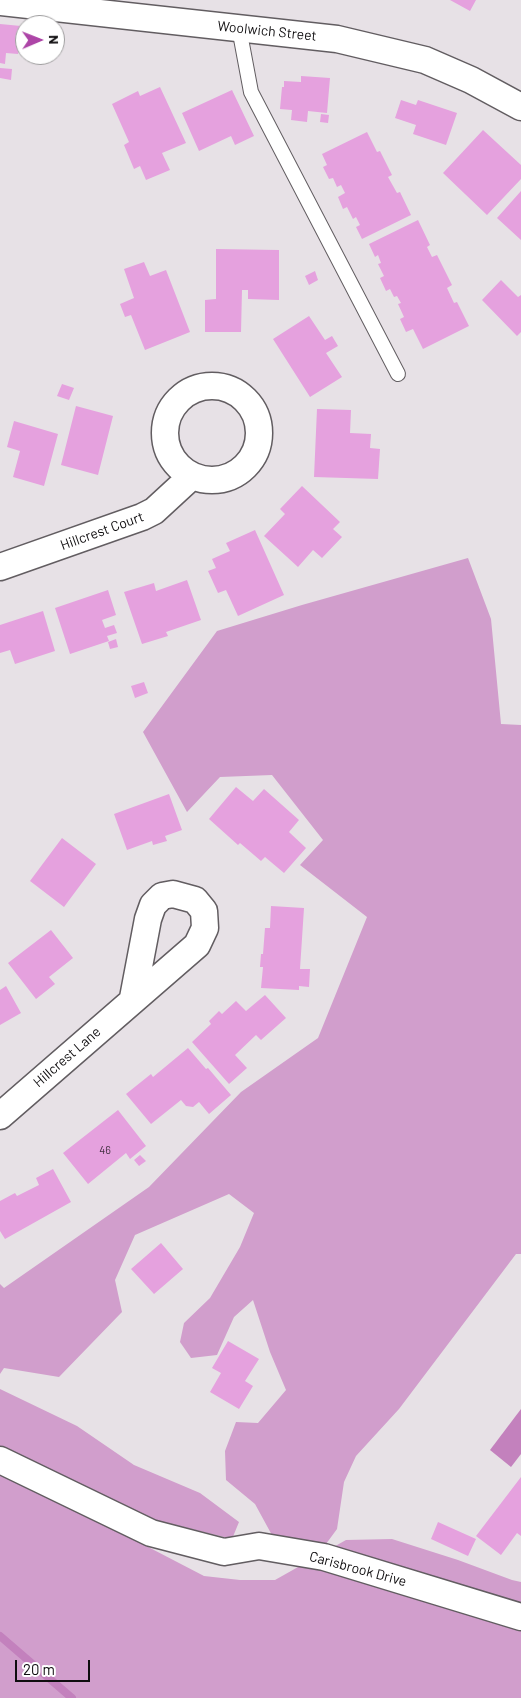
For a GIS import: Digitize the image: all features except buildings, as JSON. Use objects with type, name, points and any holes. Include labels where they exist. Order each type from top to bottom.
[{"type":"street","name":"Woolwich Street","points":[[0,2],[337,39],[425,60],[471,80],[521,108]]},
{"type":"street","name":"Hillcrest Court","points":[[0,567],[148,514],[166,501],[192,476]]},
{"type":"street","name":"Hillcrest Lane","points":[[0,1116],[134,998]]},
{"type":"street","name":"Carisbrook Drive","points":[[0,1460],[151,1533],[224,1552],[258,1546],[324,1557],[521,1617]]},
{"type":"lane","points":[[239,28],[251,92],[398,374]]},
{"type":"shaded area","points":[[468,558],[491,619],[501,724],[521,725],[521,1254],[516,1254],[399,1409],[356,1456],[344,1482],[337,1529],[326,1544],[300,1546],[273,1537],[255,1504],[226,1480],[225,1451],[236,1422],[258,1423],[286,1390],[270,1352],[253,1300],[234,1317],[217,1355],[191,1358],[180,1342],[184,1323],[210,1298],[240,1247],[254,1213],[229,1194],[135,1235],[115,1280],[122,1312],[59,1377],[4,1368],[0,1374],[0,1284],[4,1288],[149,1187],[241,1092],[318,1038],[367,917],[300,865],[323,840],[272,775],[220,777],[187,812],[143,732],[217,631]]},
{"type":"shaded area","points":[[0,1389],[77,1426],[134,1465],[200,1493],[239,1522],[232,1539],[143,1517],[0,1449]]},
{"type":"shaded area","points":[[521,1409],[521,1454],[511,1467],[490,1450]]},
{"type":"shaded area","points":[[0,1470],[204,1576],[240,1580],[275,1580],[346,1540],[392,1539],[521,1582],[521,1698],[0,1698]]},
{"type":"waterway","points":[[0,1636],[72,1698]]}]
